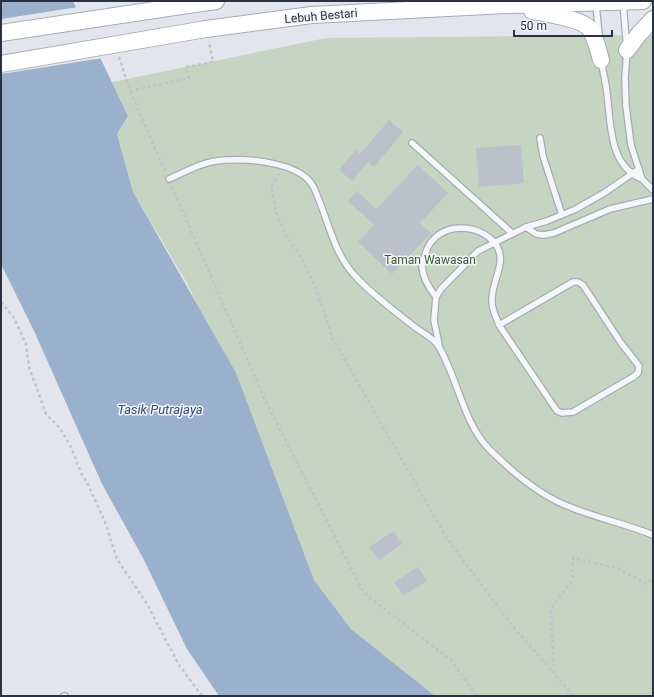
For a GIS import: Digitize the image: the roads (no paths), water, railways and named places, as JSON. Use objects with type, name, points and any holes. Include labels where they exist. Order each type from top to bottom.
[{"type":"main road","points":[[1,33],[216,1]]},
{"type":"main road","name":"Lebuh Bestari","points":[[1,64],[206,29],[312,15],[506,5],[643,1]]},
{"type":"main road","points":[[506,5],[576,21],[588,27],[596,43],[601,60]]},
{"type":"main road","points":[[627,50],[653,19]]},
{"type":"lane","points":[[622,2],[627,50],[625,78],[626,106],[631,145],[642,179]]},
{"type":"lane","points":[[596,3],[601,60],[609,118],[616,151],[632,174],[642,179],[653,190]]},
{"type":"lane","points":[[540,138],[543,156],[562,214]]},
{"type":"lane","points":[[412,143],[512,233]]},
{"type":"lane","points":[[169,179],[214,161],[262,161],[283,166],[302,175],[313,186],[342,259],[356,278],[377,298],[439,345]]},
{"type":"lane","points":[[639,169],[604,193],[576,209],[526,227],[478,251],[441,289],[436,297],[434,320],[439,345],[475,429],[488,448],[526,482],[551,498],[569,507],[653,535]]},
{"type":"lane","points":[[526,227],[536,234],[544,235],[554,233],[610,209],[653,199]]},
{"type":"lane","points":[[436,297],[427,286],[422,267],[427,248],[440,233],[458,227],[478,230],[494,242],[501,255],[501,265],[492,298],[493,310],[499,325],[557,411],[562,413],[573,412],[638,373],[639,366],[620,343],[583,285],[578,282],[573,282],[499,325]]},
{"type":"water","name":"Tasik Putrajaya","points":[[1,1],[73,1],[128,116],[117,134],[133,192],[236,373],[314,580],[351,629],[435,696],[219,696],[187,649],[143,558],[102,484],[35,333],[1,264]]},
{"type":"park label","name":"Taman Wawasan","points":[[430,260]]}]
